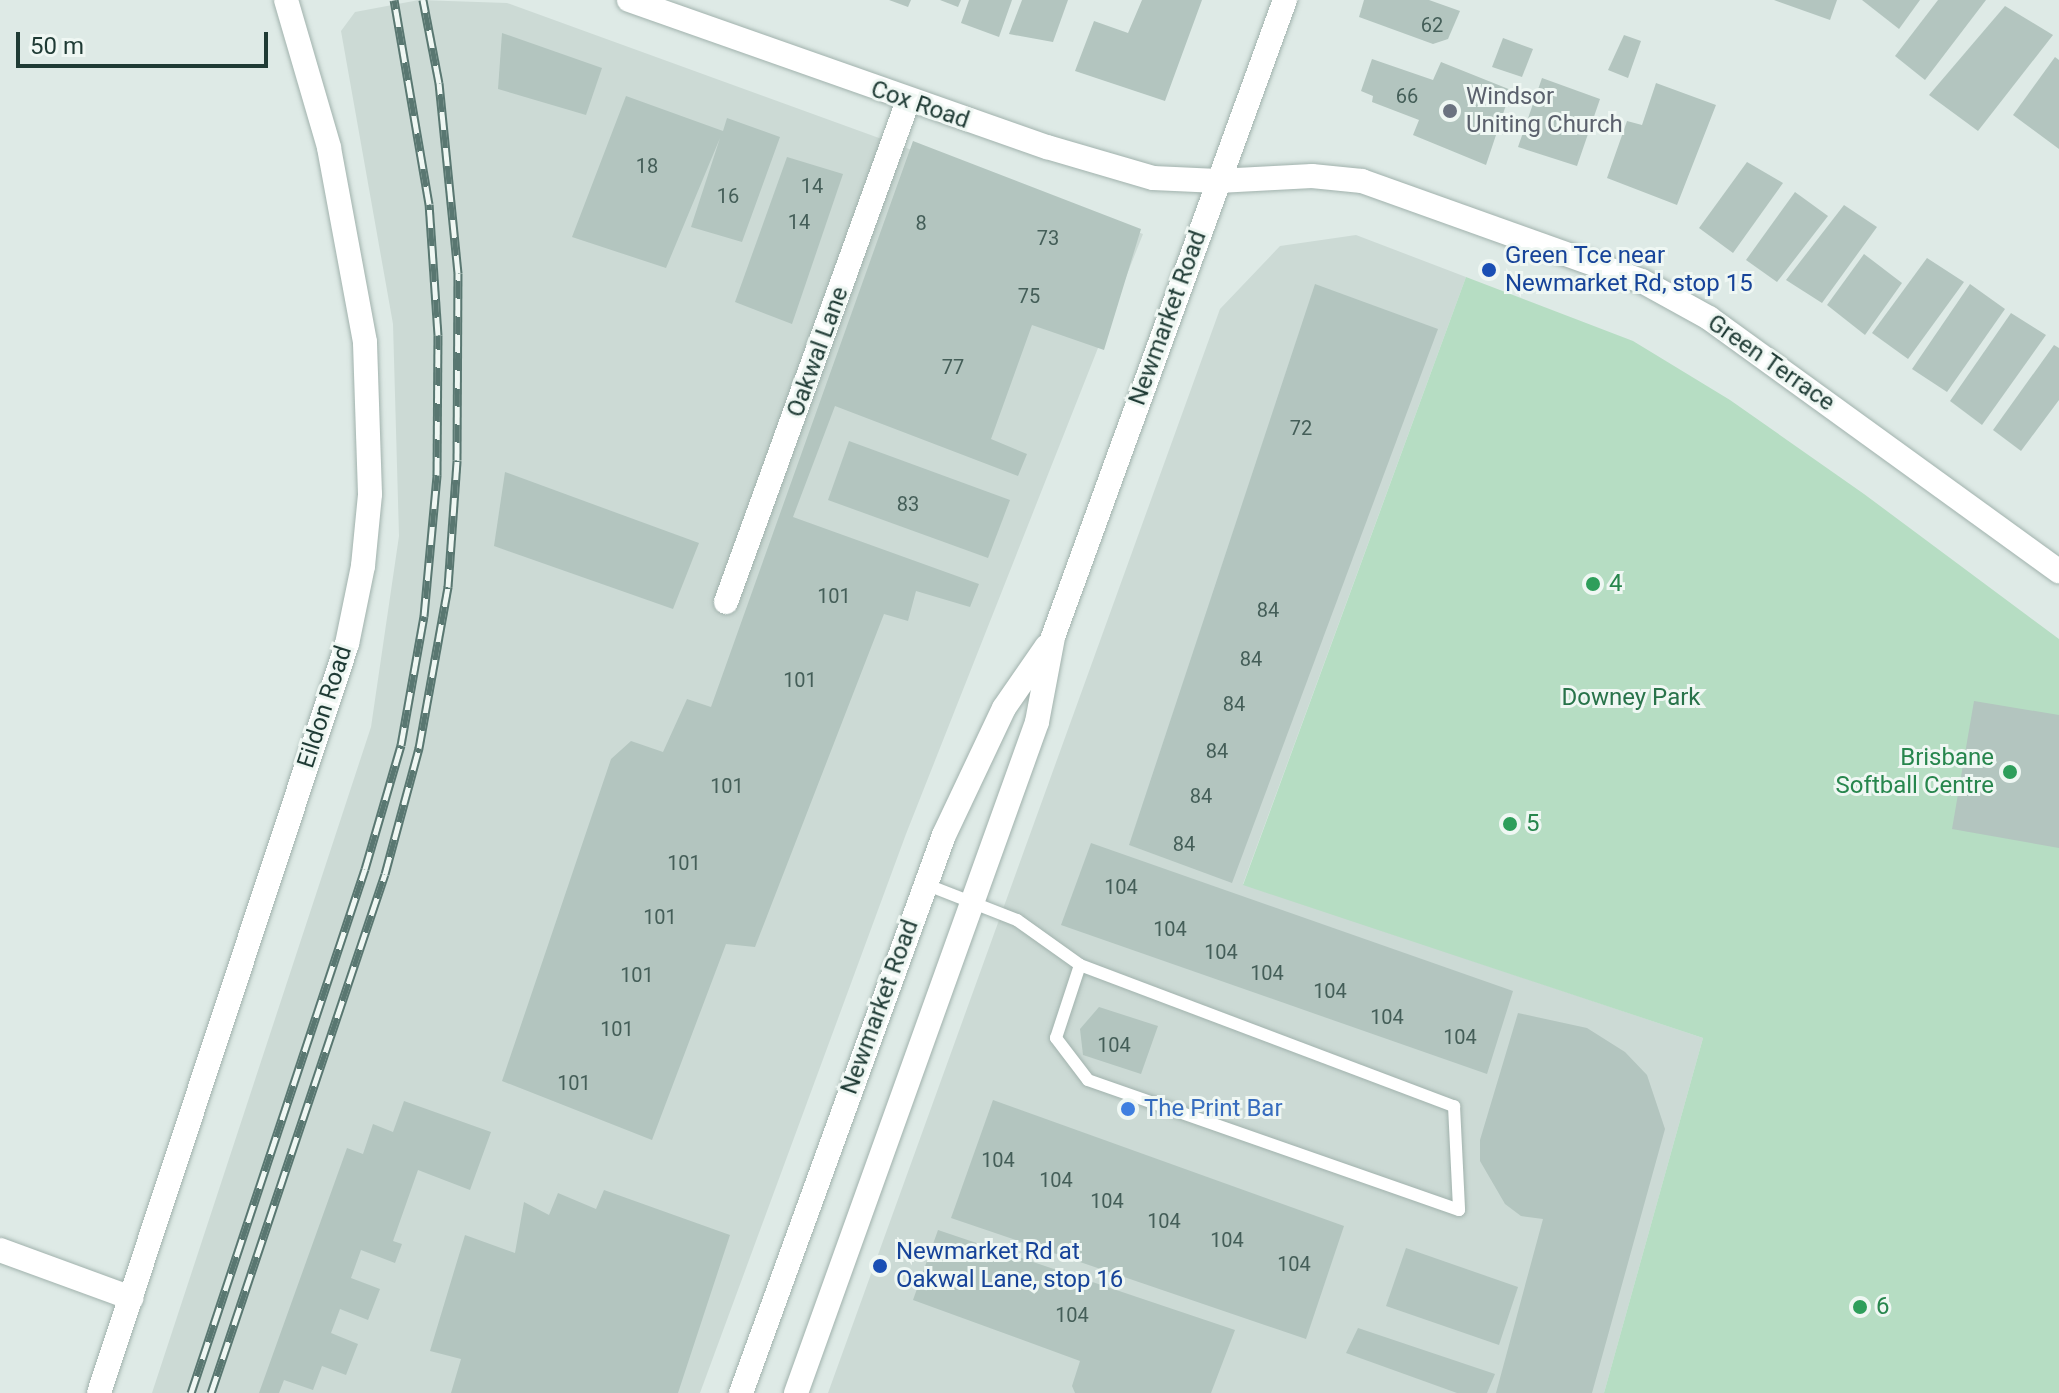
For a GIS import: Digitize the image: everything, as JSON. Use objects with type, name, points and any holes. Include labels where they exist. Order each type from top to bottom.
[{"type":"street","name":"Eildon Road","points":[[99,1393],[347,644],[363,566],[370,494],[365,342],[329,147],[286,0]]},
{"type":"street","name":"Cox Road","points":[[629,0],[908,101],[1153,178],[1218,181]]},
{"type":"street","name":"Newmarket Road","points":[[796,1393],[1037,722],[1053,637],[1285,0]]},
{"type":"street","name":"Oakwal Lane","points":[[726,602],[908,101]]},
{"type":"street","name":"Green Terrace","points":[[1218,181],[1312,176],[1362,181],[1642,281],[1709,318],[2059,571]]},
{"type":"street","name":"Newmarket Road","points":[[741,1393],[925,884],[1004,708],[1053,637]]},
{"type":"street","points":[[0,1250],[131,1298]]},
{"type":"lane","points":[[925,884],[1035,930],[1080,965],[1454,1106],[1459,1210],[1088,1080],[1056,1038],[1080,965]]},
{"type":"shaded area","points":[[419,0],[507,3],[1143,234],[906,834],[700,1393],[152,1393],[371,727],[399,536],[393,324],[341,31],[355,12]]},
{"type":"shaded area","points":[[1356,235],[1466,277],[1243,884],[1703,1038],[1604,1393],[828,1393],[1220,309],[1280,246]]},
{"type":"green space","name":"Downey Park","points":[[1466,277],[1633,341],[1730,400],[1864,494],[2059,639],[2059,1393],[1604,1393],[1703,1038],[1243,885]]},
{"type":"building","points":[[889,0],[911,0],[908,7]]},
{"type":"building","points":[[940,0],[961,0],[958,7]]},
{"type":"building","points":[[969,0],[1012,0],[999,37],[961,23]]},
{"type":"building","points":[[1022,0],[1068,0],[1053,42],[1009,34]]},
{"type":"building","points":[[1142,0],[1202,0],[1165,101],[1075,71],[1094,21],[1128,33]]},
{"type":"building","points":[[1364,0],[1429,0],[1460,11],[1448,39],[1433,44],[1359,17]]},
{"type":"building","points":[[1774,0],[1837,0],[1830,20]]},
{"type":"building","points":[[1862,0],[1920,0],[1899,29]]},
{"type":"building","points":[[1938,0],[1986,0],[1925,80],[1895,56]]},
{"type":"building","points":[[2005,6],[2053,35],[1978,131],[1929,95]]},
{"type":"building","points":[[502,33],[602,68],[586,115],[498,89]]},
{"type":"building","points":[[1624,35],[1641,41],[1628,78],[1608,70]]},
{"type":"building","points":[[1503,38],[1533,49],[1522,77],[1492,67]]},
{"type":"building","points":[[2055,57],[2059,60],[2059,149],[2013,115]]},
{"type":"building","name":"Windsor Uniting Church","points":[[1372,59],[1433,80],[1441,62],[1511,90],[1486,165],[1413,135],[1419,120],[1372,102],[1373,96],[1361,91]]},
{"type":"building","points":[[1542,78],[1600,99],[1577,166],[1518,147]]},
{"type":"building","points":[[1656,83],[1716,105],[1677,205],[1607,178],[1627,121],[1642,125]]},
{"type":"building","points":[[626,96],[723,131],[727,118],[780,137],[742,242],[691,227],[720,138],[666,268],[572,237]]},
{"type":"building","points":[[913,141],[1141,229],[1104,350],[1032,325],[991,439],[1027,454],[1018,476],[835,406],[793,517],[979,584],[970,607],[916,591],[908,621],[884,614],[755,947],[726,944],[652,1140],[502,1081],[611,759],[631,741],[663,752],[687,699],[711,707]]},
{"type":"building","points":[[787,157],[843,174],[792,324],[735,302]]},
{"type":"building","points":[[1747,162],[1783,183],[1733,253],[1699,228]]},
{"type":"building","points":[[1795,192],[1828,216],[1777,282],[1746,260]]},
{"type":"building","points":[[1844,205],[1877,227],[1822,303],[1786,280]]},
{"type":"building","points":[[1864,254],[1902,283],[1865,335],[1827,305]]},
{"type":"building","points":[[1927,258],[1964,282],[1908,359],[1872,333]]},
{"type":"building","points":[[1315,284],[1438,329],[1232,883],[1129,845]]},
{"type":"building","points":[[1970,284],[2005,309],[1947,392],[1912,369]]},
{"type":"building","points":[[2011,313],[2046,335],[1982,425],[1950,401]]},
{"type":"building","points":[[2054,345],[2059,348],[2059,400],[2021,451],[1993,430]]},
{"type":"building","points":[[849,441],[1010,500],[988,558],[828,500]]},
{"type":"building","points":[[505,472],[699,543],[673,609],[494,546]]},
{"type":"building","name":"Brisbane Softball Centre","points":[[1974,701],[2059,715],[2059,848],[1952,829]]},
{"type":"building","points":[[1091,843],[1513,991],[1487,1074],[1061,925]]},
{"type":"building","points":[[1099,1007],[1158,1026],[1141,1074],[1083,1055],[1080,1029]]},
{"type":"building","points":[[1518,1013],[1587,1028],[1625,1052],[1647,1075],[1665,1129],[1592,1393],[1496,1393],[1543,1219],[1521,1216],[1505,1204],[1480,1161],[1480,1140]]},
{"type":"building","points":[[993,1100],[1344,1226],[1306,1339],[951,1218]]},
{"type":"building","points":[[404,1101],[491,1132],[470,1190],[418,1170],[393,1241],[402,1244],[395,1263],[361,1250],[351,1278],[380,1289],[368,1320],[340,1309],[331,1333],[358,1344],[346,1375],[322,1366],[313,1390],[284,1380],[279,1393],[259,1393],[347,1148],[363,1154],[373,1124],[393,1132]]},
{"type":"building","points":[[604,1190],[730,1235],[678,1393],[451,1393],[461,1359],[430,1351],[465,1235],[515,1253],[524,1202],[549,1215],[558,1193],[596,1209]]},
{"type":"building","points":[[938,1230],[1235,1330],[1211,1393],[1075,1393],[1072,1386],[1080,1361],[913,1300]]},
{"type":"building","points":[[1406,1248],[1518,1287],[1499,1345],[1386,1306]]},
{"type":"building","points":[[1358,1328],[1495,1374],[1487,1393],[1457,1393],[1346,1353]]},
{"type":"railway","points":[[191,1393],[365,869],[401,745],[424,616],[437,475],[438,335],[429,204],[394,0]]},
{"type":"railway","points":[[211,1393],[385,874],[419,748],[448,587],[457,460],[458,273],[439,83],[423,0]]},
{"type":"place","name":"Windsor Uniting Church","points":[[1450,111]]},
{"type":"place","name":"Green Tce near Newmarket Rd, stop 15","points":[[1489,270]]},
{"type":"place","name":"4","points":[[1593,584]]},
{"type":"place","name":"Brisbane Softball Centre","points":[[2010,772]]},
{"type":"place","name":"5","points":[[1510,824]]},
{"type":"place","name":"The Print Bar","points":[[1128,1109]]},
{"type":"place","name":"Newmarket Rd at Oakwal Lane, stop 16","points":[[880,1266]]},
{"type":"place","name":"6","points":[[1860,1307]]}]
